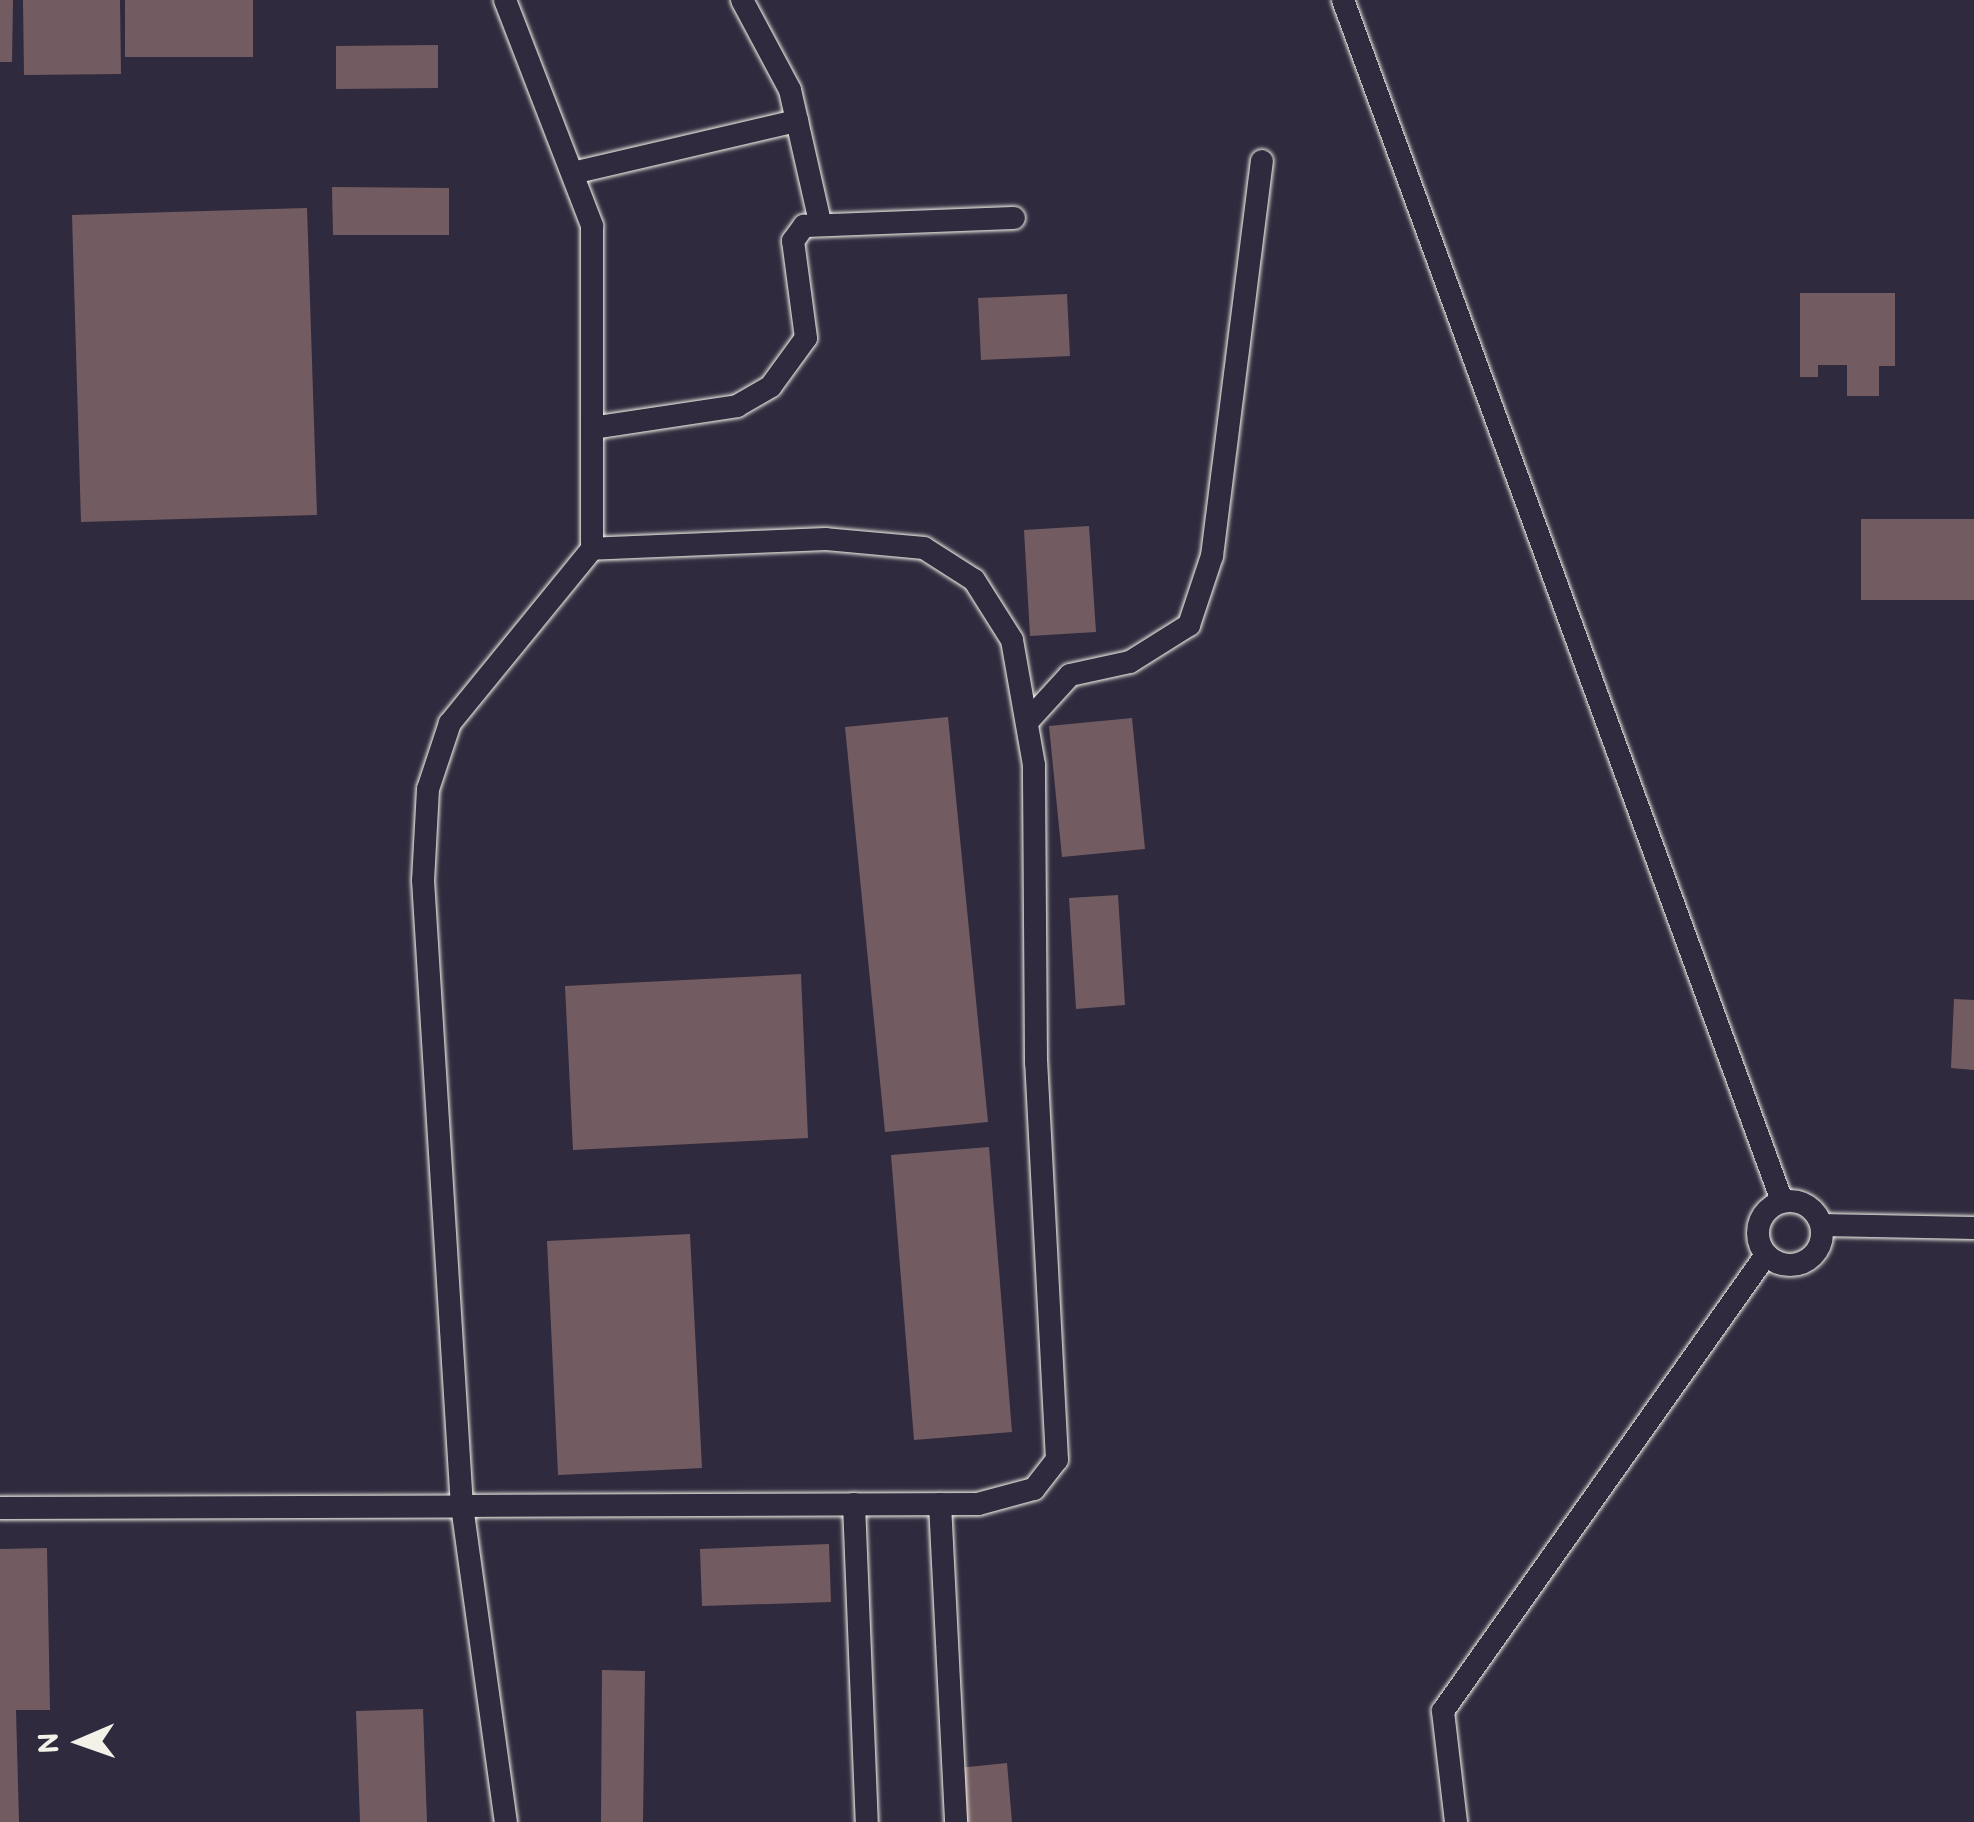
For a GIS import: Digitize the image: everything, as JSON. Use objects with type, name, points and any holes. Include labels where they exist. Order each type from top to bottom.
[{"type":"lane","points":[[505,0],[578,172],[592,226],[592,550],[450,723],[428,790],[422,880],[462,1506],[506,1822]]},
{"type":"lane","points":[[742,0],[790,90],[820,222]]},
{"type":"lane","points":[[1343,0],[1782,1201]]},
{"type":"lane","points":[[578,172],[797,121]]},
{"type":"lane","points":[[1028,721],[1070,675],[1130,662],[1189,625],[1212,556],[1262,161]]},
{"type":"lane","points":[[592,428],[736,406],[771,386],[806,338],[794,241],[820,222],[1014,218]]},
{"type":"lane","points":[[0,1508],[940,1504],[1034,1489],[1057,1460],[1028,721],[1012,640],[974,580],[924,548],[826,539],[592,550]]},
{"type":"lane","points":[[1766,1255],[1798,1265],[1822,1242],[1822,1226],[1814,1210],[1782,1201]]},
{"type":"lane","points":[[1456,1822],[1442,1711],[1766,1255],[1759,1223],[1782,1201]]},
{"type":"lane","points":[[1822,1226],[1974,1228]]},
{"type":"lane","points":[[854,1504],[866,1822]]},
{"type":"lane","points":[[940,1504],[956,1822]]},
{"type":"building","points":[[0,0],[13,0],[12,62],[0,62]]},
{"type":"building","points":[[23,0],[120,0],[121,74],[24,75]]},
{"type":"building","points":[[125,0],[253,0],[253,57],[125,57]]},
{"type":"building","points":[[438,45],[438,88],[336,89],[336,46]]},
{"type":"building","points":[[332,187],[449,188],[449,235],[333,235]]},
{"type":"building","points":[[307,208],[317,515],[81,522],[72,215]]},
{"type":"building","points":[[1800,293],[1895,293],[1895,366],[1879,366],[1879,396],[1847,396],[1847,365],[1818,365],[1818,377],[1800,377]]},
{"type":"building","points":[[1067,294],[1070,356],[981,360],[978,298]]},
{"type":"building","points":[[1861,519],[1974,519],[1974,600],[1861,600]]},
{"type":"building","points":[[1089,526],[1096,632],[1030,636],[1024,530]]},
{"type":"building","points":[[948,717],[988,1122],[885,1132],[845,727]]},
{"type":"building","points":[[1132,718],[1145,849],[1062,857],[1049,726]]},
{"type":"building","points":[[1118,895],[1125,1005],[1076,1009],[1069,898]]},
{"type":"building","points":[[801,974],[808,1138],[573,1150],[565,986]]},
{"type":"building","points":[[1954,999],[1974,1000],[1974,1070],[1951,1068]]},
{"type":"building","points":[[989,1147],[1012,1432],[914,1440],[891,1155]]},
{"type":"building","points":[[690,1234],[702,1468],[558,1475],[547,1241]]},
{"type":"building","points":[[829,1544],[831,1602],[702,1606],[700,1549]]},
{"type":"building","points":[[47,1548],[50,1710],[16,1710],[19,1822],[0,1822],[0,1549]]},
{"type":"building","points":[[602,1670],[645,1671],[643,1822],[601,1822]]},
{"type":"building","points":[[423,1709],[427,1822],[360,1822],[356,1711]]},
{"type":"building","points":[[1007,1763],[1012,1822],[962,1822],[958,1768]]}]
